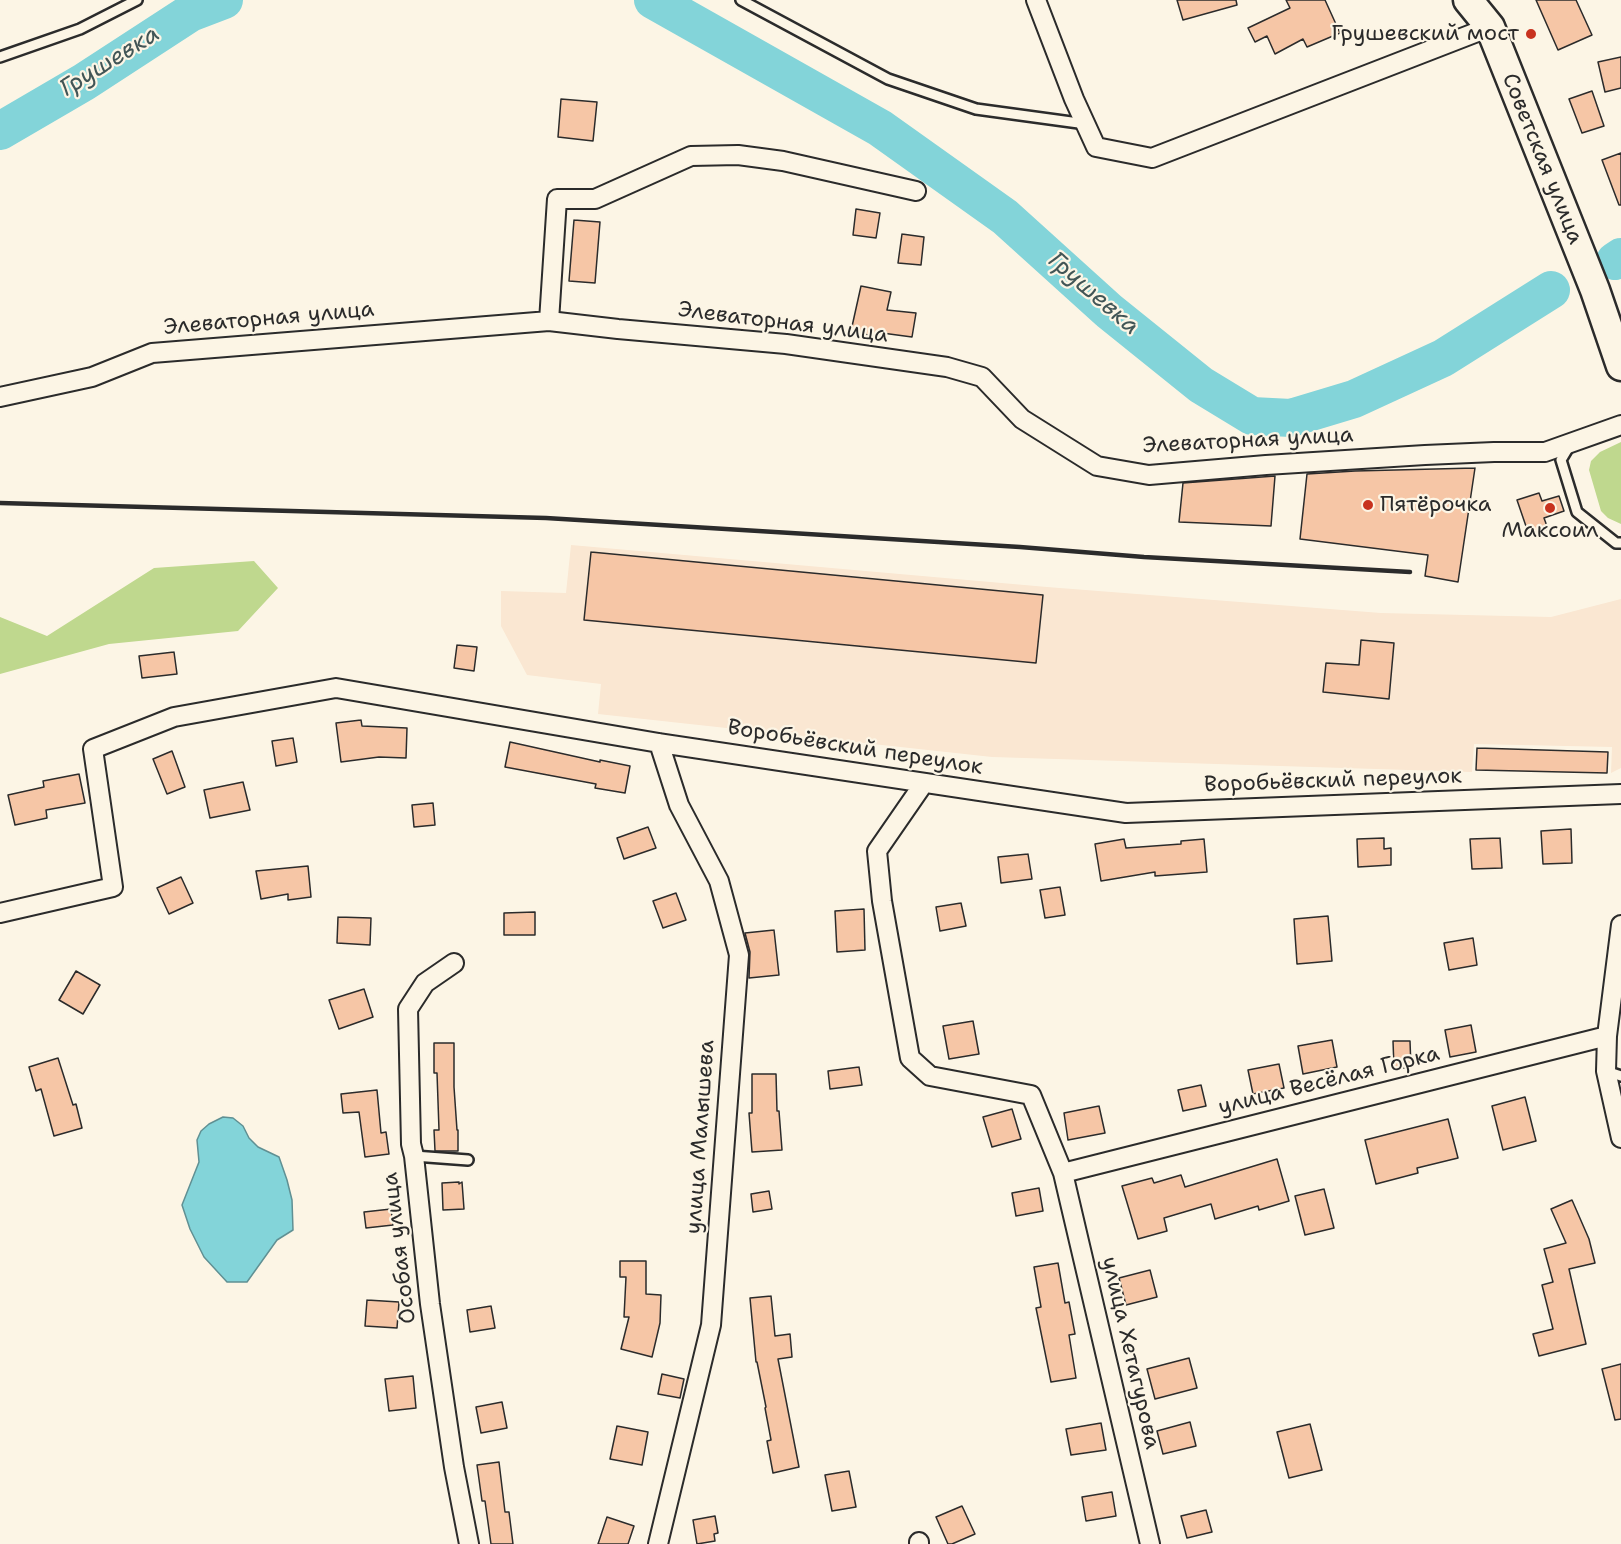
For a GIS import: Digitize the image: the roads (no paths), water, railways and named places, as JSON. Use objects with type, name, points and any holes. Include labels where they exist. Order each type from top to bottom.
[{"type":"main road","name":"Советская улица","points":[[1468,0],[1490,14],[1595,290],[1621,366]]},
{"type":"main road","name":"Советская улица","points":[[1595,290],[1621,329]]},
{"type":"street","points":[[1036,0],[1074,99],[1096,147],[1152,158],[1490,14]]},
{"type":"street","points":[[549,321],[557,199],[595,199],[691,156],[738,155],[783,161],[916,191]]},
{"type":"street","name":"Элеваторная улица","points":[[0,397],[92,377],[152,353],[549,321],[786,344],[946,367],[982,377],[1022,419],[1097,466],[1149,475],[1414,456],[1545,452],[1621,425]]},
{"type":"street","name":"Воробьёвский переулок","points":[[0,913],[113,887],[93,749],[174,717],[336,688],[659,743],[1126,813],[1621,794]]},
{"type":"street","name":"улица Малышева","points":[[658,1544],[711,1326],[739,955],[719,881],[679,805],[659,743]]},
{"type":"street","name":"улица Хетагурова","points":[[924,783],[877,851],[882,901],[910,1058],[930,1076],[1031,1095],[1063,1173],[1150,1544]]},
{"type":"street","points":[[1621,925],[1612,1028],[1621,1138]]},
{"type":"street","name":"Особая улица","points":[[454,963],[425,983],[408,1009],[411,1144],[432,1316],[454,1467],[469,1544]]},
{"type":"street","name":"улица Весёлая Горка","points":[[1063,1173],[1612,1028]]},
{"type":"lane","points":[[0,57],[80,29],[137,0]]},
{"type":"lane","points":[[741,0],[888,80],[976,110],[1086,124]]},
{"type":"lane","points":[[1571,442],[1561,460],[1577,512],[1617,543],[1621,543]]},
{"type":"lane","points":[[414,1156],[468,1160]]},
{"type":"water","points":[[223,1117],[233,1118],[243,1126],[249,1138],[258,1147],[279,1157],[292,1200],[293,1230],[277,1240],[247,1282],[227,1282],[204,1257],[190,1229],[182,1205],[199,1162],[197,1140],[201,1131]]},
{"type":"waterway","name":"Грушевка","points":[[0,131],[84,82],[190,13],[224,0]]},
{"type":"waterway","name":"Грушевка","points":[[653,0],[880,128],[1005,217],[1109,311],[1201,385],[1252,416],[1291,418],[1354,399],[1443,358],[1551,290]]},
{"type":"waterway","name":"Грушевка","points":[[1615,261],[1621,257]]},
{"type":"railway","points":[[0,503],[546,518],[1410,572]]},
{"type":"place","name":"Грушевский мост","points":[[1531,34]]},
{"type":"place","name":"Пятёрочка","points":[[1368,505]]},
{"type":"place","name":"Максоил","points":[[1550,508]]}]
